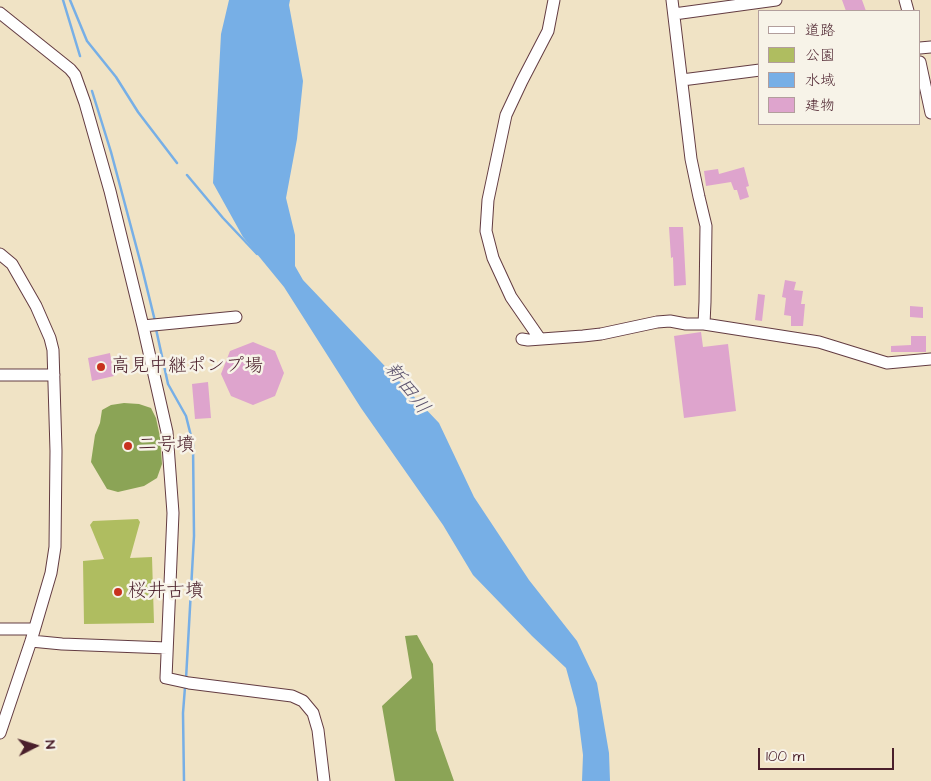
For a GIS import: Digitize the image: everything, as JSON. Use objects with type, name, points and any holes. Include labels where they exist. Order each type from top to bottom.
[{"type":"street","points":[[540,339],[511,297],[492,258],[486,231],[488,200],[506,115],[548,31],[554,0]]},
{"type":"street","points":[[672,0],[691,159],[706,226],[704,324]]},
{"type":"street","points":[[674,14],[776,0]]},
{"type":"street","points":[[0,14],[75,75],[110,190],[146,326],[167,432],[173,513],[166,678],[292,696],[303,701],[313,713],[316,722],[324,781]]},
{"type":"street","points":[[921,67],[931,112]]},
{"type":"street","points":[[682,80],[758,70]]},
{"type":"street","points":[[0,254],[12,264],[36,306],[50,338],[53,350],[56,450],[55,547],[51,573],[0,734]]},
{"type":"street","points":[[146,326],[236,317]]},
{"type":"street","points":[[522,339],[601,334],[670,321],[686,324],[704,324],[819,342],[887,363],[931,359]]},
{"type":"street","points":[[0,376],[54,375]]},
{"type":"street","points":[[0,629],[34,629]]},
{"type":"street","points":[[31,641],[167,648]]},
{"type":"green space","points":[[124,403],[139,404],[151,408],[156,418],[160,437],[162,464],[157,478],[144,486],[118,492],[107,489],[91,462],[95,435],[100,423],[102,410],[111,405]]},
{"type":"green space","name":"桜井古墳","points":[[138,519],[140,522],[130,558],[152,557],[154,623],[84,624],[83,561],[104,559],[90,525],[93,521]]},
{"type":"green space","points":[[417,635],[433,664],[436,730],[454,781],[395,781],[382,706],[412,678],[405,636]]},
{"type":"water","name":"新田川","points":[[229,0],[290,0],[289,5],[303,81],[297,139],[286,198],[295,235],[295,266],[303,280],[439,423],[474,497],[529,580],[577,641],[597,683],[609,753],[610,781],[582,781],[583,755],[577,708],[566,668],[473,575],[443,525],[361,408],[284,287],[243,237],[213,183],[221,34]]},
{"type":"building","points":[[842,0],[862,0],[866,10],[846,10]]},
{"type":"building","points":[[744,167],[749,186],[746,187],[749,197],[740,200],[737,190],[734,190],[731,182],[706,186],[704,171],[718,169],[719,174]]},
{"type":"building","points":[[669,227],[683,227],[686,285],[674,286]]},
{"type":"building","points":[[785,280],[796,282],[794,290],[803,291],[801,304],[805,304],[803,326],[791,326],[791,316],[784,315],[786,298],[782,297]]},
{"type":"building","points":[[758,294],[765,295],[762,321],[755,320]]},
{"type":"building","points":[[910,306],[923,307],[923,318],[910,317]]},
{"type":"building","points":[[701,332],[703,347],[728,344],[736,411],[684,418],[674,336]]},
{"type":"building","points":[[911,336],[926,336],[926,352],[891,352],[891,346],[911,345]]},
{"type":"building","points":[[253,342],[275,351],[284,373],[275,396],[253,405],[231,396],[221,374],[230,351]]},
{"type":"building","name":"高見中継ポンプ場","points":[[110,353],[114,376],[92,381],[88,358]]},
{"type":"building","points":[[208,382],[211,418],[195,419],[192,384]]},
{"type":"waterway","points":[[63,0],[80,56]]},
{"type":"waterway","points":[[70,0],[87,41],[116,77],[138,112],[177,163]]},
{"type":"waterway","points":[[92,91],[111,152],[155,321]]},
{"type":"waterway","points":[[187,175],[223,218],[257,254]]},
{"type":"waterway","points":[[156,329],[168,384],[186,416],[193,444],[194,536],[186,679]]},
{"type":"waterway","points":[[184,781],[183,713],[185,687]]},
{"type":"place","name":"高見中継ポンプ場","points":[[101,367]]},
{"type":"place","name":"二号墳","points":[[128,446]]},
{"type":"place","name":"桜井古墳","points":[[118,592]]}]
